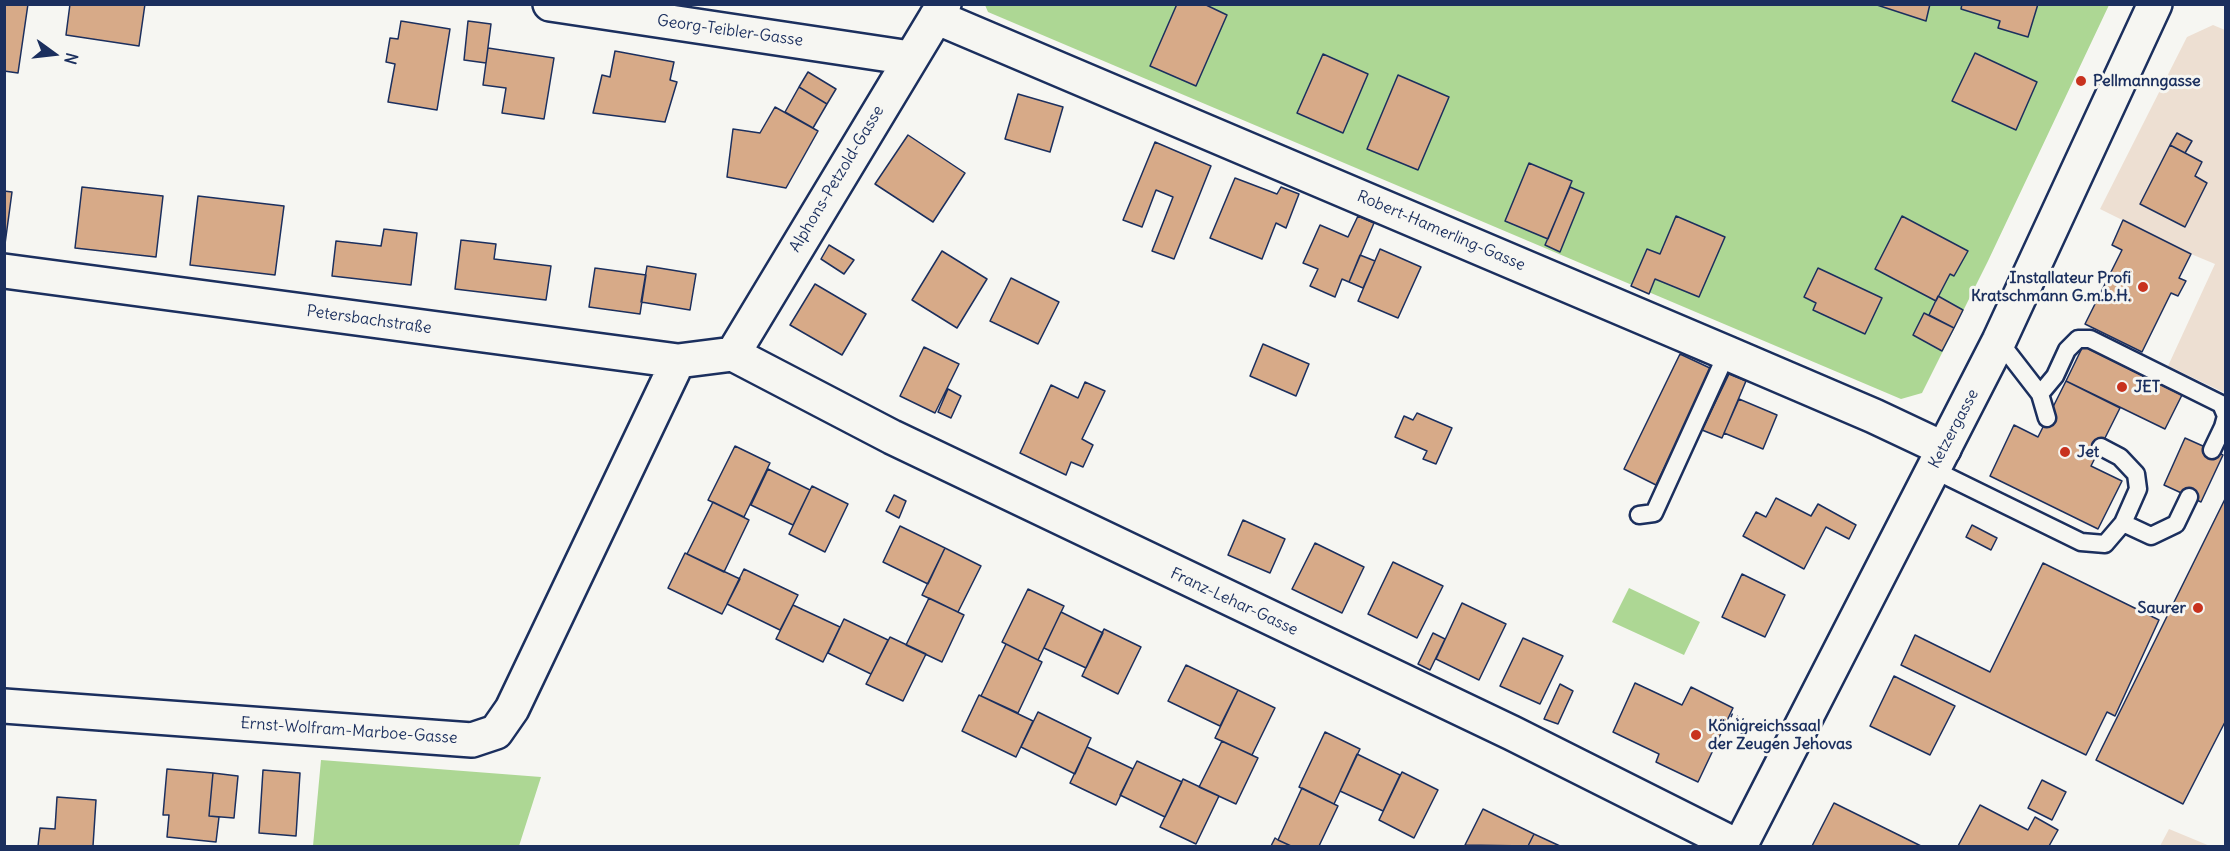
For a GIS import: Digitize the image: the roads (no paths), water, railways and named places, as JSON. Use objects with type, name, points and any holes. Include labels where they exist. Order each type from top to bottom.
[{"type":"street","name":"Georg-Teibler-Gasse","points":[[550,4],[910,58]]},
{"type":"street","name":"Ketzergasse","points":[[1738,846],[1999,341],[2155,4]]},
{"type":"street","name":"Alphons-Petzold-Gasse","points":[[733,354],[940,11]]},
{"type":"street","name":"Robert-Hamerling-Gasse","points":[[940,11],[1874,416],[1938,459]]},
{"type":"street","name":"Petersbachstraße","points":[[4,271],[678,361],[733,354]]},
{"type":"street","name":"Franz-Lehar-Gasse","points":[[733,354],[892,437],[1512,734],[1738,846]]},
{"type":"street","name":"Ernst-Wolfram-Marboe-Gasse","points":[[4,706],[472,740],[496,732],[512,709],[678,361]]},
{"type":"lane","points":[[2040,394],[2055,376],[2067,350],[2078,339],[2090,339],[2221,404],[2226,416],[2212,450]]},
{"type":"lane","points":[[1999,341],[2040,394],[2047,418]]},
{"type":"lane","points":[[1640,514],[1654,513],[1727,353]]},
{"type":"lane","points":[[1938,459],[2081,542],[2105,544],[2123,523],[2138,489],[2136,474],[2120,457],[2101,447]]},
{"type":"lane","points":[[2123,523],[2151,536],[2176,524],[2189,497]]},
{"type":"place","name":"Pellmanngasse","points":[[2081,81]]},
{"type":"place","name":"Installateur Profi Kratschmann G.m.b.H.","points":[[2143,287]]},
{"type":"place","name":"JET","points":[[2122,387]]},
{"type":"place","name":"Jet","points":[[2065,452]]},
{"type":"place","name":"Saurer","points":[[2198,608]]},
{"type":"place","name":"Königreichssaal der Zeugen Jehovas","points":[[1696,735]]}]
